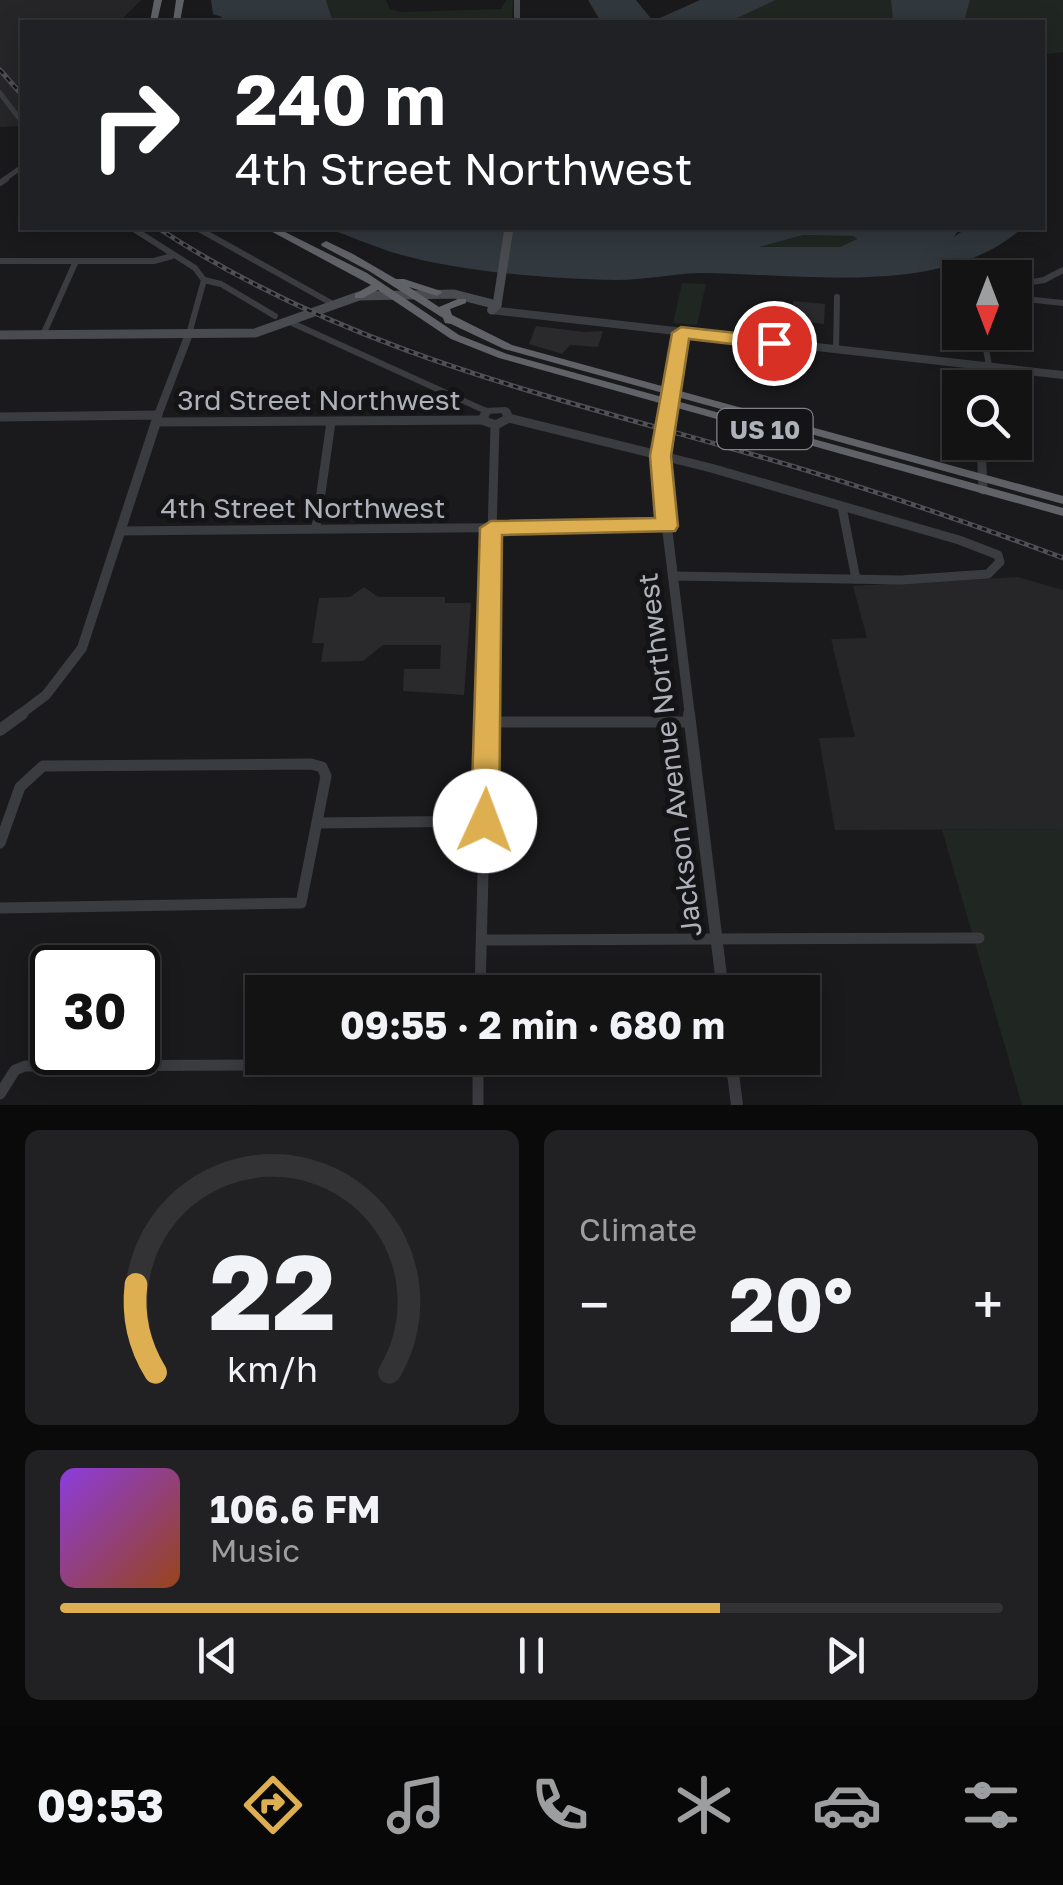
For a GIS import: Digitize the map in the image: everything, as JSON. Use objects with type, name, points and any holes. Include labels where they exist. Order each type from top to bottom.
[{"type":"highway","name":"US 10","points":[[274,230],[384,282],[437,327],[484,350],[984,484],[1063,500]]},
{"type":"highway","name":"US 10","points":[[292,230],[450,321],[508,347],[671,398]]},
{"type":"highway","points":[[359,296],[384,282],[437,294]]},
{"type":"highway","points":[[450,321],[444,307],[462,302]]},
{"type":"highway","name":"US 10","points":[[984,484],[1063,512]]},
{"type":"main road","points":[[494,308],[508,230]]},
{"type":"main road","points":[[333,304],[437,294],[477,298],[499,294]]},
{"type":"main road","points":[[0,335],[255,333],[359,296],[406,297],[494,308]]},
{"type":"main road","points":[[477,298],[494,308]]},
{"type":"street","points":[[0,93],[20,119]]},
{"type":"street","points":[[135,230],[195,268],[204,280],[221,284],[275,316]]},
{"type":"street","points":[[201,230],[333,304]]},
{"type":"street","points":[[0,261],[154,260],[172,256]]},
{"type":"street","points":[[43,335],[76,261]]},
{"type":"street","points":[[1032,282],[1063,270]]},
{"type":"street","points":[[0,730],[56,684],[88,635],[204,280]]},
{"type":"street","points":[[836,297],[836,350]]},
{"type":"street","points":[[1032,300],[1063,303]]},
{"type":"street","points":[[494,308],[523,316],[1063,375]]},
{"type":"street","points":[[292,323],[484,415],[495,426],[481,975]]},
{"type":"street","name":"Jackson Avenue Northwest","points":[[681,333],[660,456],[721,975]]},
{"type":"street","points":[[986,350],[989,366]]},
{"type":"street","points":[[974,364],[974,370]]},
{"type":"street","points":[[484,415],[499,409],[510,418],[959,540],[998,556],[997,569],[988,574],[856,579],[673,576]]},
{"type":"street","name":"3rd Street Northwest","points":[[0,417],[331,422],[484,415]]},
{"type":"street","points":[[495,426],[510,418]]},
{"type":"street","points":[[316,528],[331,422]]},
{"type":"street","points":[[982,460],[984,484]]},
{"type":"street","points":[[842,507],[856,579]]},
{"type":"street","name":"4th Street Northwest","points":[[120,531],[667,526]]},
{"type":"street","points":[[488,722],[690,722]]},
{"type":"street","points":[[0,843],[31,770],[62,766],[322,766],[326,776],[320,823],[301,903],[0,908]]},
{"type":"street","points":[[320,823],[485,821]]},
{"type":"street","points":[[482,940],[979,938]]},
{"type":"street","points":[[0,1094],[15,1070],[25,1066],[245,1064]]},
{"type":"street","points":[[478,1075],[478,1105]]},
{"type":"street","points":[[733,1075],[737,1105]]},
{"type":"shaded area","points":[[0,0],[141,0],[121,20],[20,20],[20,126],[0,127]]},
{"type":"shaded area","points":[[211,0],[326,0],[332,20],[218,20],[222,17],[213,14]]},
{"type":"shaded area","points":[[326,0],[386,0],[390,9],[400,12],[501,9],[506,0],[513,0],[512,20],[332,20]]},
{"type":"shaded area","points":[[588,0],[636,0],[652,20],[600,20]]},
{"type":"shaded area","points":[[700,0],[776,0],[733,20],[655,20]]},
{"type":"shaded area","points":[[776,0],[891,0],[893,20],[733,20]]},
{"type":"shaded area","points":[[891,0],[970,0],[965,20],[893,20]]},
{"type":"shaded area","points":[[970,0],[1063,0],[1063,52],[1045,55],[1045,20],[965,20]]},
{"type":"shaded area","points":[[332,230],[959,230],[954,237],[964,230],[1019,230],[990,250],[965,260],[942,260],[942,267],[868,277],[699,273],[616,280],[449,266],[398,254]],"holes":[[[803,235],[857,239],[840,247],[759,247]]]},
{"type":"shaded area","points":[[803,235],[857,239],[840,247],[759,247]]},
{"type":"shaded area","points":[[682,283],[706,284],[697,325],[673,323]]},
{"type":"shaded area","points":[[1018,577],[1063,590],[1063,829],[835,830],[819,738],[855,737],[831,639],[867,638],[853,586]]},
{"type":"shaded area","points":[[1063,829],[1063,1105],[1022,1105],[942,830]]},
{"type":"building","points":[[793,301],[825,304],[824,324],[791,320]]},
{"type":"building","points":[[536,326],[603,331],[598,347],[570,345],[562,354],[529,344]]},
{"type":"building","points":[[364,587],[378,597],[445,597],[445,603],[471,603],[464,695],[403,691],[404,669],[440,669],[441,645],[383,645],[363,661],[321,662],[324,643],[312,643],[319,598],[350,597]]},
{"type":"railway","points":[[0,70],[20,93]]},
{"type":"railway","points":[[161,230],[225,269],[294,304],[435,361],[856,486],[1063,558]]},
{"type":"route","points":[[485,821],[491,528],[667,526],[660,456],[681,333],[774,343]]}]
